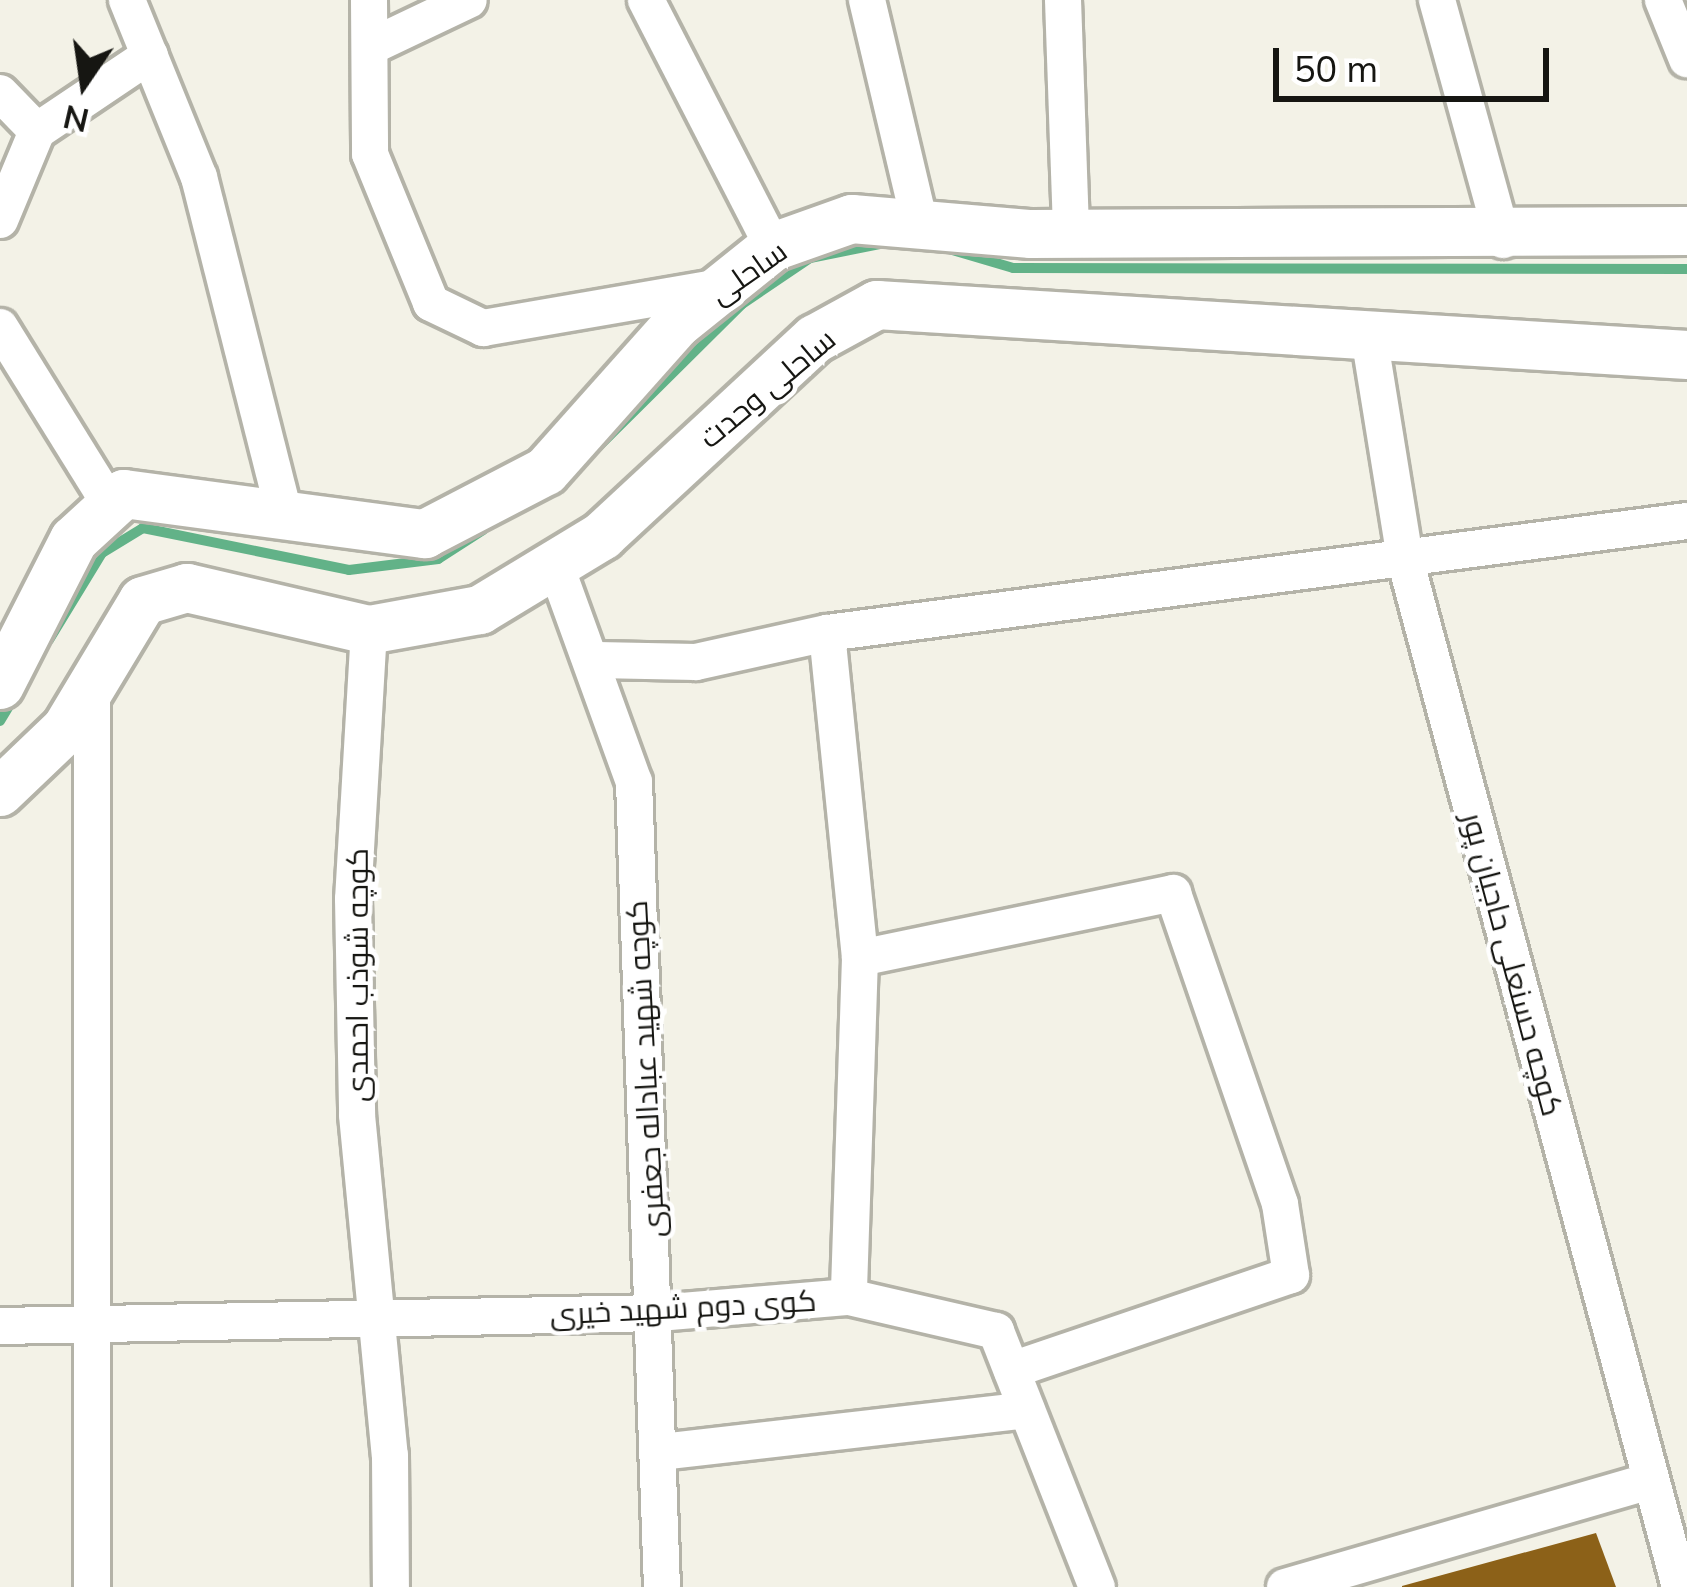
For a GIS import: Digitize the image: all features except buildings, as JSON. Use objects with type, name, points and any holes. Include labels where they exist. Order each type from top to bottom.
[{"type":"street","points":[[128,0],[199,177],[284,513]]},
{"type":"street","points":[[369,0],[370,154],[431,303],[483,328],[724,286]]},
{"type":"street","points":[[372,46],[469,0]]},
{"type":"street","points":[[646,0],[772,247]]},
{"type":"street","points":[[867,0],[920,225]]},
{"type":"street","points":[[1064,0],[1071,232]]},
{"type":"street","points":[[1437,0],[1503,240]]},
{"type":"street","points":[[1663,0],[1687,59]]},
{"type":"street","points":[[0,220],[37,131],[150,55]]},
{"type":"street","points":[[0,93],[37,131]]},
{"type":"street","name":"ساحلی","points":[[111,506],[124,494],[425,534],[546,471],[724,286],[772,247],[852,219],[1071,232],[1409,225],[1503,240],[1687,231]]},
{"type":"street","name":"ساحلی وحدت","points":[[0,792],[66,729],[143,601],[187,588],[369,630],[479,610],[602,536],[815,339],[877,305],[1687,355]]},
{"type":"street","points":[[0,328],[111,506],[74,541],[14,621],[0,685]]},
{"type":"street","name":"کوچه حسنعلی حاجیان پور","points":[[1369,336],[1405,560],[1679,1587]]},
{"type":"street","points":[[597,660],[696,662],[827,633],[1687,521]]},
{"type":"street","name":"کوچه شهید عباداله جعفری","points":[[555,565],[597,660],[634,782],[639,1078],[658,1313],[662,1587]]},
{"type":"street","name":"کوچه شوذب احمدی","points":[[369,630],[353,899],[357,1115],[380,1319]]},
{"type":"street","points":[[827,633],[860,958],[849,1298]]},
{"type":"street","points":[[92,680],[92,1587]]},
{"type":"street","points":[[860,958],[1173,892],[1280,1204],[1291,1275],[1012,1370]]},
{"type":"street","name":"کوی دوم شهید خیری","points":[[0,1327],[658,1313],[849,1298],[997,1331],[1097,1587]]},
{"type":"street","points":[[380,1319],[391,1587]]},
{"type":"street","points":[[660,1452],[1028,1410]]},
{"type":"street","points":[[1285,1587],[1651,1480]]},
{"type":"waterway","points":[[587,458],[742,304],[810,258],[885,243]]},
{"type":"waterway","points":[[949,249],[1013,268],[1687,269]]},
{"type":"waterway","points":[[49,640],[102,553],[143,528],[349,570],[438,559],[483,530]]},
{"type":"waterway","points":[[0,721],[14,698]]}]
